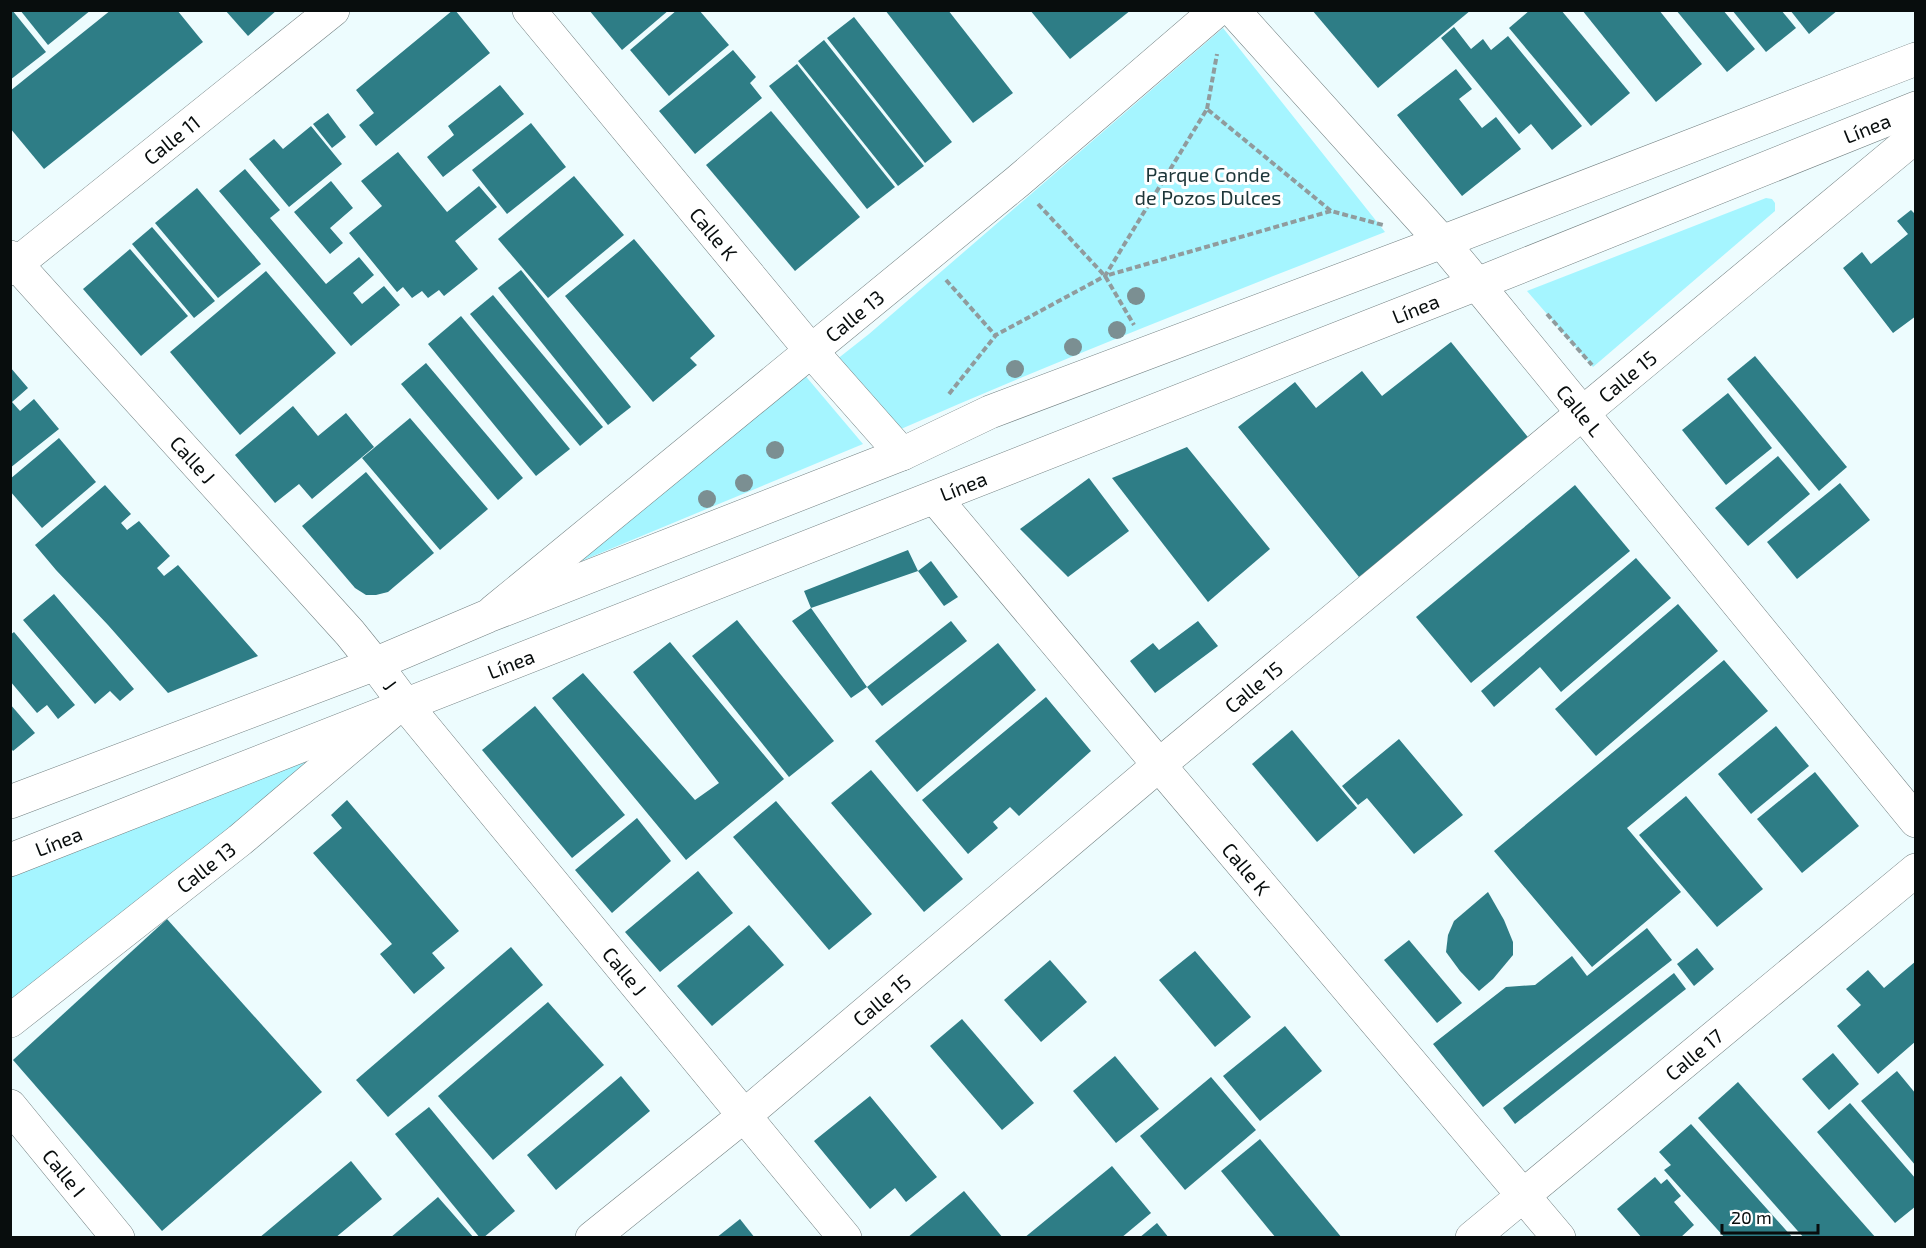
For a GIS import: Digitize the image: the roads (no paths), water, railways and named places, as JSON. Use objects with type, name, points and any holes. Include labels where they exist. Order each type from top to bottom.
[{"type":"street","name":"Calle 11","points":[[13,263],[333,10]]},
{"type":"street","name":"Calle K","points":[[529,10],[812,352],[903,454]]},
{"type":"street","name":"Calle 13","points":[[488,616],[926,258],[1217,10]]},
{"type":"street","name":"Calle L","points":[[1233,10],[1442,242],[1916,821]]},
{"type":"street","points":[[10,802],[375,664],[488,616],[903,454],[990,412],[1442,242],[1916,59]]},
{"type":"street","name":"Línea","points":[[10,860],[935,498],[1916,108]]},
{"type":"street","name":"Calle 15","points":[[592,1238],[745,1115],[1159,765],[1916,136]]},
{"type":"street","name":"Calle J","points":[[13,263],[342,624],[375,664]]},
{"type":"street","name":"Calle K","points":[[935,498],[1559,1238]]},
{"type":"street","name":"J","points":[[375,664],[401,706]]},
{"type":"street","name":"Calle J","points":[[401,706],[745,1115],[845,1238]]},
{"type":"street","name":"Calle 13","points":[[10,1021],[240,840],[401,706]]},
{"type":"street","name":"Calle 17","points":[[1472,1238],[1916,870]]},
{"type":"street","name":"Calle I","points":[[10,1106],[118,1238]]},
{"type":"park label","name":"Parque Conde de Pozos Dulces","points":[[1208,186]]}]
